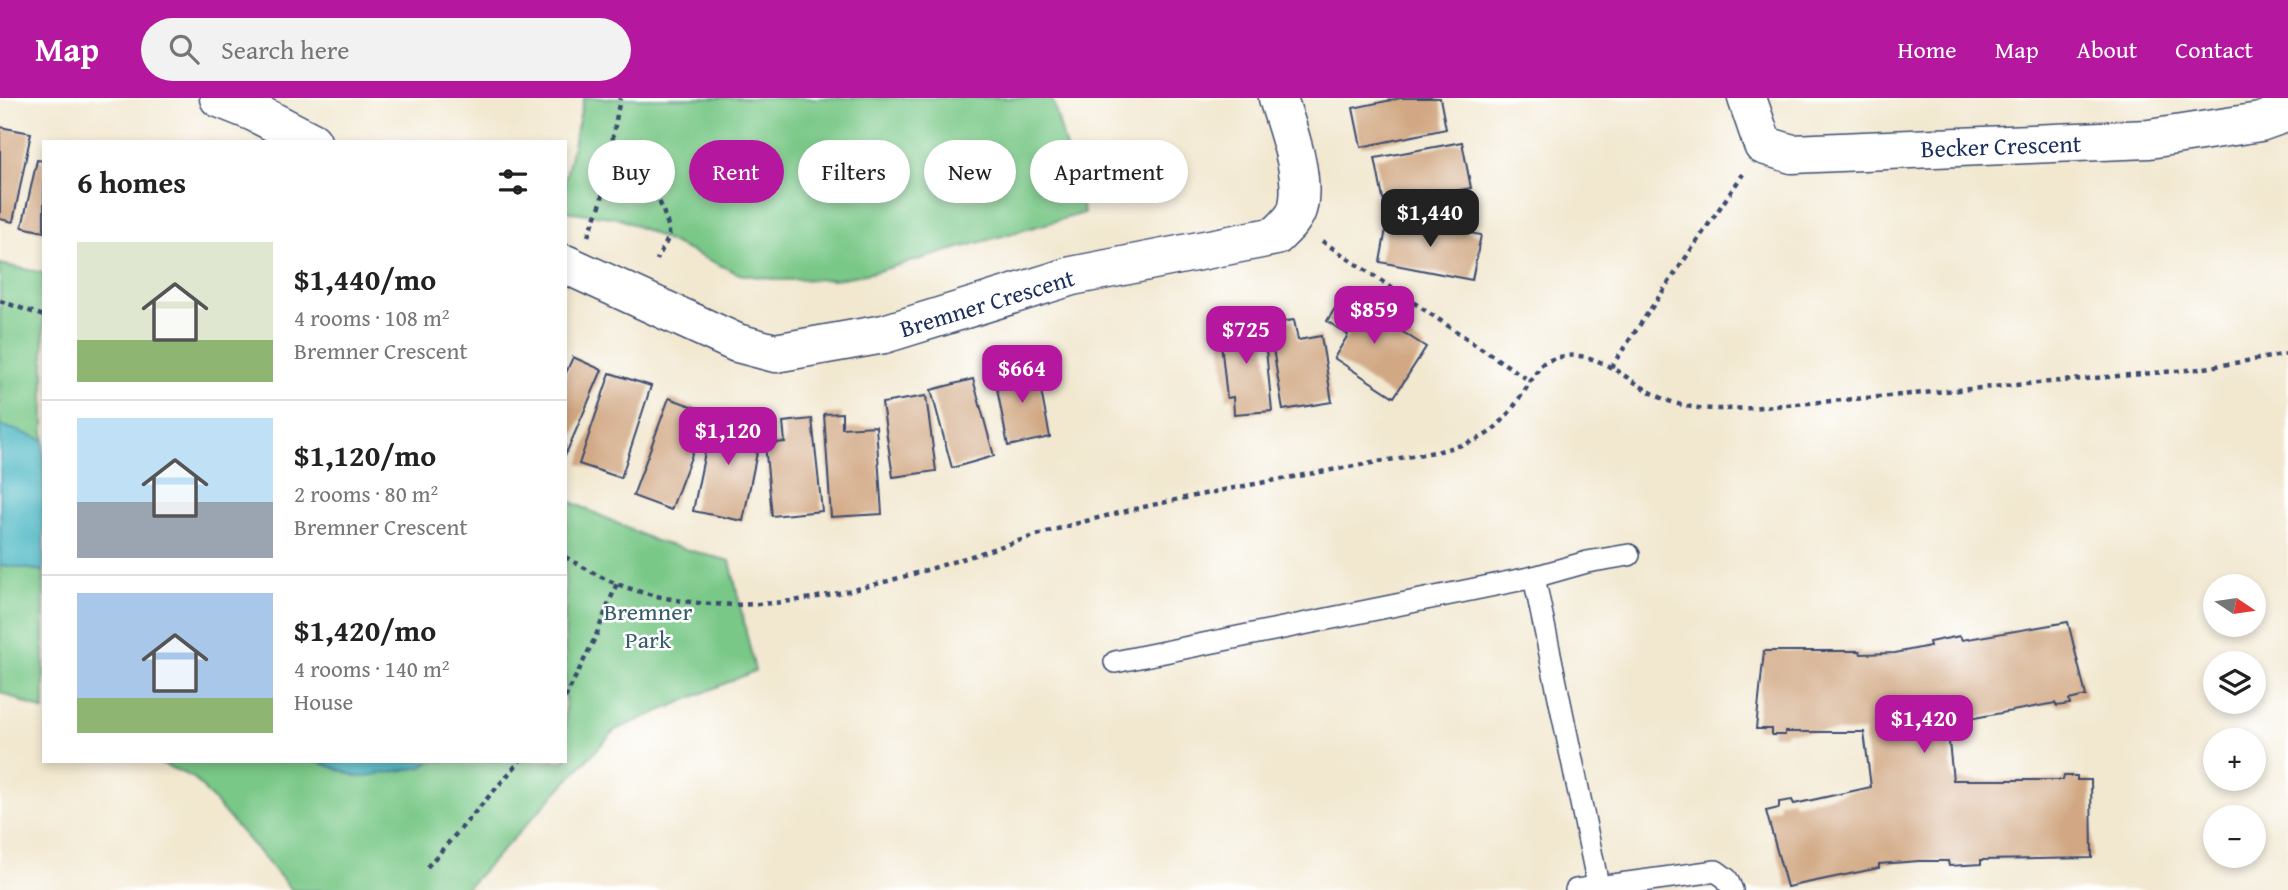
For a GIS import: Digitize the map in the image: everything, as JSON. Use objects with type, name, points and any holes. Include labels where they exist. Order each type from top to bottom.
[{"type":"street","points":[[219,98],[254,112],[308,140]]},
{"type":"street","points":[[1278,98],[1298,175],[1298,207],[1291,220]]},
{"type":"street","points":[[1747,98],[1763,145]]},
{"type":"street","name":"Becker Crescent","points":[[1763,145],[1791,155],[2149,139],[2260,122],[2288,112]]},
{"type":"street","name":"Bremner Crescent","points":[[567,265],[737,343],[775,353],[884,334],[1072,276],[1276,236],[1291,220]]},
{"type":"lane","points":[[1115,662],[1629,555]]},
{"type":"lane","points":[[1534,576],[1598,885]]},
{"type":"lane","points":[[1576,890],[1716,871],[1727,879],[1732,890]]},
{"type":"path","points":[[613,140],[620,98]]},
{"type":"path","points":[[1611,367],[1763,145]]},
{"type":"path","points":[[591,229],[601,203]]},
{"type":"path","points":[[657,260],[669,234],[659,203]]},
{"type":"path","points":[[1291,220],[1530,380]]},
{"type":"path","points":[[0,302],[42,315]]},
{"type":"path","points":[[567,558],[617,583],[667,598],[704,604],[785,603],[824,597],[1086,521],[1209,493],[1440,451],[1481,437],[1494,429],[1542,365],[1561,356],[1570,355],[1601,361],[1651,394],[1677,404],[1707,409],[1751,408],[2199,369],[2288,354]]},
{"type":"path","points":[[567,694],[595,638],[617,583]]},
{"type":"path","points":[[427,867],[518,763]]},
{"type":"green space","points":[[584,98],[1052,98],[1064,140],[1030,140],[1030,203],[1081,203],[1084,213],[871,273],[836,279],[779,280],[739,274],[619,218],[567,211],[567,171]]},
{"type":"green space","points":[[0,264],[42,273],[42,710],[0,692]]},
{"type":"green space","name":"Bremner Park","points":[[567,500],[655,541],[730,561],[755,671],[615,730],[465,890],[292,890],[194,778],[160,763],[567,763]]},
{"type":"water","points":[[0,425],[42,439],[42,571],[0,565]]},
{"type":"water","points":[[321,763],[428,763],[422,767],[359,777]]},
{"type":"building","points":[[1401,98],[1440,98],[1446,129],[1361,147],[1353,108]]},
{"type":"building","points":[[0,127],[31,133],[13,222],[0,219]]},
{"type":"building","points":[[1462,142],[1471,188],[1416,198],[1415,193],[1383,199],[1375,158]]},
{"type":"building","points":[[37,160],[42,161],[42,232],[22,227]]},
{"type":"building","points":[[1388,218],[1481,235],[1472,280],[1380,262]]},
{"type":"building","points":[[1344,294],[1426,347],[1394,397],[1334,358],[1348,335],[1327,321]]},
{"type":"building","points":[[1263,320],[1272,411],[1234,414],[1233,397],[1227,398],[1219,324]]},
{"type":"building","points":[[1294,320],[1298,340],[1321,336],[1332,402],[1283,410],[1269,324]]},
{"type":"building","points":[[573,357],[602,370],[567,451],[567,370]]},
{"type":"building","points":[[1036,365],[1050,437],[1008,446],[994,373]]},
{"type":"building","points":[[610,373],[651,386],[621,478],[579,464]]},
{"type":"building","points":[[973,379],[994,456],[952,468],[931,390]]},
{"type":"building","points":[[926,396],[936,471],[893,477],[882,403]]},
{"type":"building","points":[[669,398],[708,412],[671,510],[633,496]]},
{"type":"building","points":[[713,413],[763,423],[743,521],[693,511]]},
{"type":"building","points":[[842,413],[842,428],[876,426],[882,514],[831,517],[824,414]]},
{"type":"building","points":[[812,419],[822,511],[772,516],[765,444],[785,442],[783,422]]},
{"type":"building","points":[[2068,622],[2086,696],[2069,700],[2070,704],[2057,706],[2055,703],[1947,723],[1953,780],[2063,780],[2064,776],[2077,776],[2077,780],[2091,780],[2092,858],[1981,860],[1981,864],[1949,866],[1948,861],[1879,864],[1879,868],[1787,887],[1766,811],[1779,808],[1779,802],[1792,800],[1794,804],[1871,787],[1864,732],[1785,732],[1785,735],[1772,735],[1772,729],[1756,729],[1764,651],[1895,653],[1960,636],[1962,640]]}]
